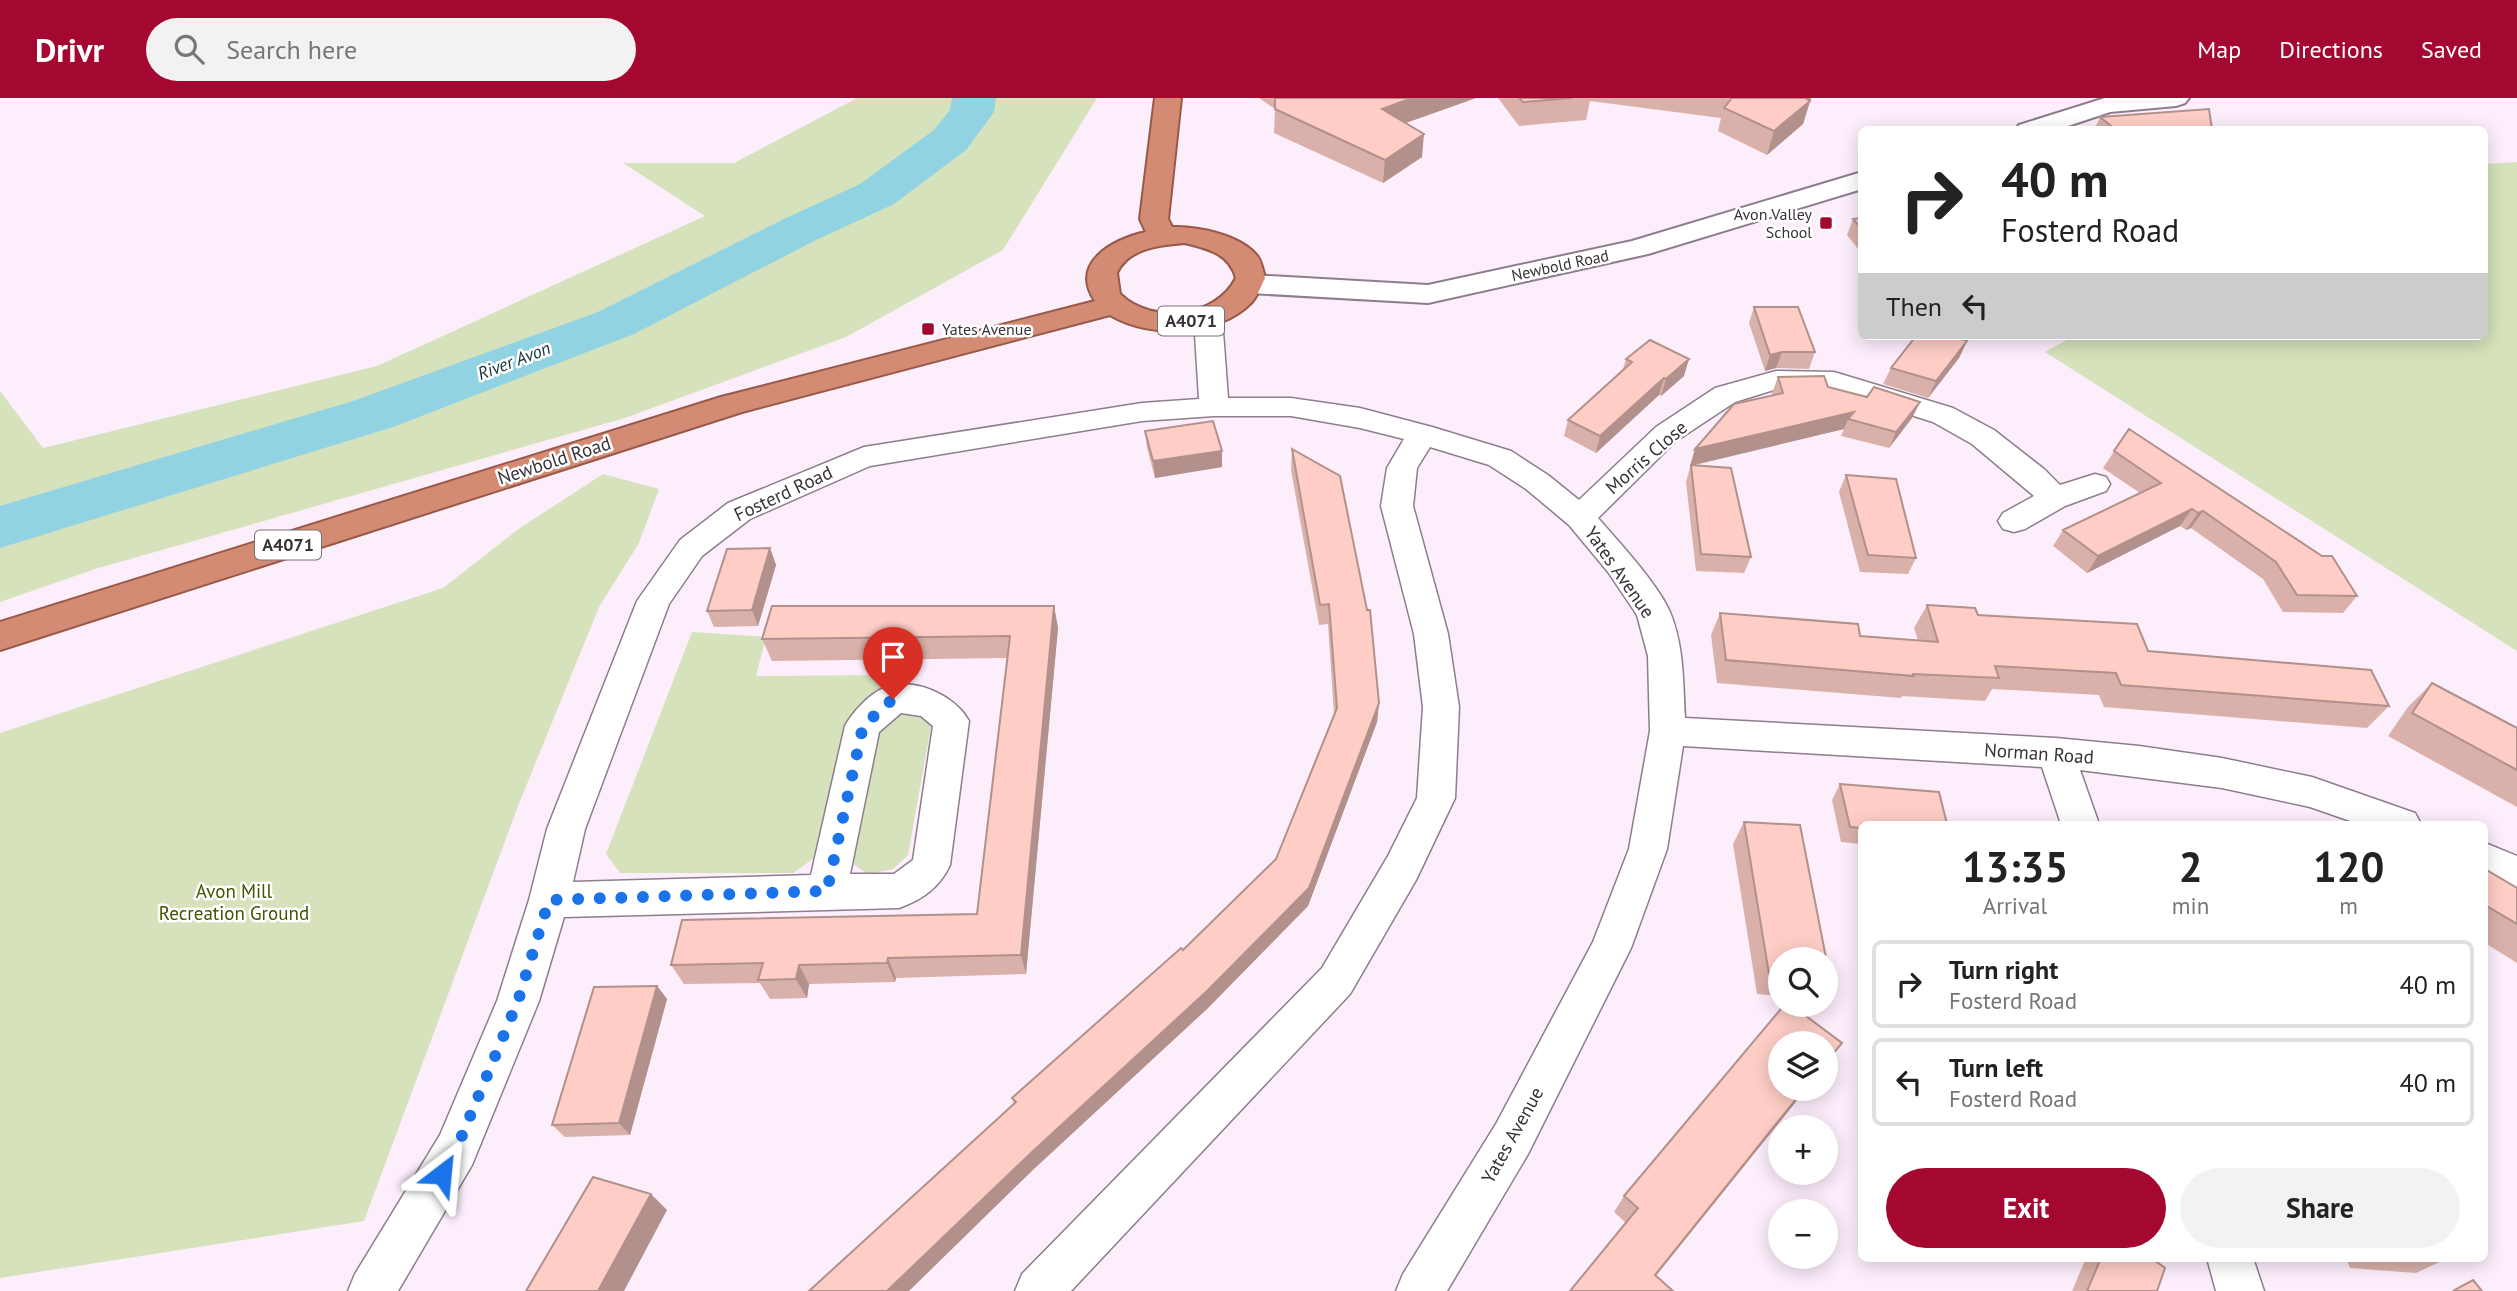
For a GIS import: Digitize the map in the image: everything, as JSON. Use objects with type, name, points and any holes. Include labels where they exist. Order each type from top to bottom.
[{"type":"highway","points":[[1162,236],[1154,219],[1168,98]]},
{"type":"highway","points":[[1115,305],[1104,292],[1101,277],[1107,263],[1120,250],[1139,241],[1162,236],[1185,234],[1228,245],[1250,270],[1250,284]]},
{"type":"highway","name":"A4071","points":[[1115,305],[1133,315],[1157,321],[1183,322],[1208,318],[1228,309],[1242,298],[1250,284]]},
{"type":"highway","name":"Newbold Road","points":[[0,636],[732,404],[1115,305]]},
{"type":"main road","points":[[2041,126],[2107,105],[2176,98]]},
{"type":"main road","name":"Newbold Road","points":[[1250,284],[1428,294],[1638,248],[1858,181]]},
{"type":"street","points":[[1208,318],[1214,407]]},
{"type":"street","name":"Morris Close","points":[[1580,517],[1666,434],[1725,395],[1776,380],[1834,381],[1943,415],[1983,437],[2033,476],[2054,498]]},
{"type":"street","name":"Yates Avenue","points":[[1054,427],[1142,412],[1214,407],[1291,407],[1360,418],[1500,458],[1538,482],[1580,517],[1653,612],[1665,656],[1668,731],[1648,849],[1611,948],[1512,1139],[1420,1291]]},
{"type":"street","name":"Fosterd Road","points":[[372,1291],[456,1150],[518,1001],[549,900],[566,829],[654,601],[691,548],[739,511],[864,457],[1054,427]]},
{"type":"street","points":[[1039,1291],[1336,981],[1402,868],[1436,799],[1440,694],[1431,634],[1396,506],[1402,468],[1422,434]]},
{"type":"street","points":[[2014,521],[2054,498],[2095,484]]},
{"type":"street","points":[[549,900],[899,891],[921,878],[931,865],[951,721],[932,705],[909,699],[893,699],[863,726],[827,891]]},
{"type":"street","name":"Norman Road","points":[[1668,731],[2056,753],[2222,773],[2312,792],[2394,821]]},
{"type":"street","points":[[2056,753],[2079,821]]},
{"type":"street","points":[[2488,860],[2517,874]]},
{"type":"street","points":[[2231,1262],[2240,1291]]},
{"type":"green space","points":[[857,98],[1097,98],[1003,250],[846,337],[625,418],[95,569],[0,602],[0,391],[43,448],[377,366],[705,216],[623,163],[734,163]]},
{"type":"green space","points":[[2517,162],[2517,651],[2045,352],[2067,340],[2488,340],[2488,164]]},
{"type":"green space","name":"Avon Mill Recreation Ground","points":[[603,474],[659,489],[639,543],[599,607],[518,806],[364,1221],[0,1278],[0,733],[443,588],[520,528]]},
{"type":"green space","points":[[692,632],[766,637],[756,676],[898,675],[846,728],[820,854],[793,873],[620,873],[606,854]]},
{"type":"green space","points":[[912,711],[923,716],[931,726],[908,855],[893,869],[868,874],[853,864],[880,726],[897,714]]},
{"type":"building","points":[[1275,98],[1412,98],[1382,109],[1424,134],[1385,160],[1275,109]]},
{"type":"building","points":[[1519,98],[1572,98],[1523,102]]},
{"type":"building","points":[[1732,98],[1805,98],[1810,101],[1774,131],[1724,108]]},
{"type":"building","points":[[2209,109],[2212,126],[2111,126],[2100,117]]},
{"type":"building","points":[[1754,307],[1798,307],[1815,352],[1782,352],[1770,355]]},
{"type":"building","points":[[1650,340],[1689,359],[1600,436],[1568,420],[1632,362],[1626,359]]},
{"type":"building","points":[[1913,340],[1967,341],[1936,381],[1891,368]]},
{"type":"building","points":[[1824,376],[1828,387],[1867,397],[1874,387],[1920,402],[1896,432],[1848,419],[1854,412],[1695,449],[1734,404],[1783,393],[1778,377]]},
{"type":"building","points":[[1213,421],[1222,451],[1153,461],[1145,431]]},
{"type":"building","points":[[2129,429],[2322,556],[2332,556],[2357,596],[2297,595],[2276,562],[2203,511],[2198,513],[2192,509],[2098,556],[2063,530],[2161,483],[2114,451]]},
{"type":"building","points":[[1292,449],[1340,476],[1367,610],[1370,610],[1379,703],[1309,888],[1207,991],[1031,1153],[887,1291],[809,1291],[1016,1102],[1012,1098],[1181,948],[1183,950],[1276,859],[1337,708],[1329,604],[1320,605]]},
{"type":"building","points":[[1691,465],[1731,468],[1751,557],[1701,554]]},
{"type":"building","points":[[1846,475],[1896,479],[1916,558],[1868,555]]},
{"type":"building","points":[[770,548],[752,610],[707,611],[727,549]]},
{"type":"building","points":[[1927,605],[1975,608],[1978,615],[2137,624],[2148,651],[2371,670],[2389,706],[2121,685],[2116,673],[1995,666],[1999,678],[1913,674],[1914,676],[1726,660],[1720,613],[1858,624],[1860,636],[1938,642]]},
{"type":"building","points":[[772,606],[1054,606],[1021,955],[888,958],[887,963],[799,965],[796,979],[758,980],[763,963],[671,965],[682,920],[977,914],[1010,636],[762,639]]},
{"type":"building","points":[[2432,683],[2517,728],[2517,770],[2412,713]]},
{"type":"building","points":[[1840,784],[1939,792],[1946,821],[1858,821],[1858,828],[1850,827]]},
{"type":"building","points":[[1744,822],[1800,825],[1824,947],[1768,947],[1768,968]]},
{"type":"building","points":[[2488,871],[2517,888],[2517,924],[2488,907]]},
{"type":"building","points":[[657,986],[619,1123],[552,1125],[594,987]]},
{"type":"building","points":[[1774,1017],[1807,1017],[1826,1031],[1768,1031],[1768,1101],[1795,1101],[1783,1115],[1768,1115],[1768,1134],[1655,1275],[1673,1291],[1570,1291],[1638,1208],[1624,1196]]},
{"type":"building","points":[[593,1177],[651,1194],[598,1291],[526,1291]]},
{"type":"building","points":[[2099,1262],[2157,1262],[2165,1268],[2157,1291],[2087,1291]]},
{"type":"building","points":[[2473,1280],[2482,1291],[2453,1291]]},
{"type":"waterway","name":"River Avon","points":[[0,527],[373,414],[616,323],[799,230],[877,194],[950,140],[972,112],[974,98]]},
{"type":"place","name":"Avon Valley School","points":[[1826,223]]},
{"type":"place","name":"Yates Avenue","points":[[928,329]]},
{"type":"route","points":[[442,1174],[456,1150],[518,1001],[549,900],[827,891],[863,726],[893,699]]}]
